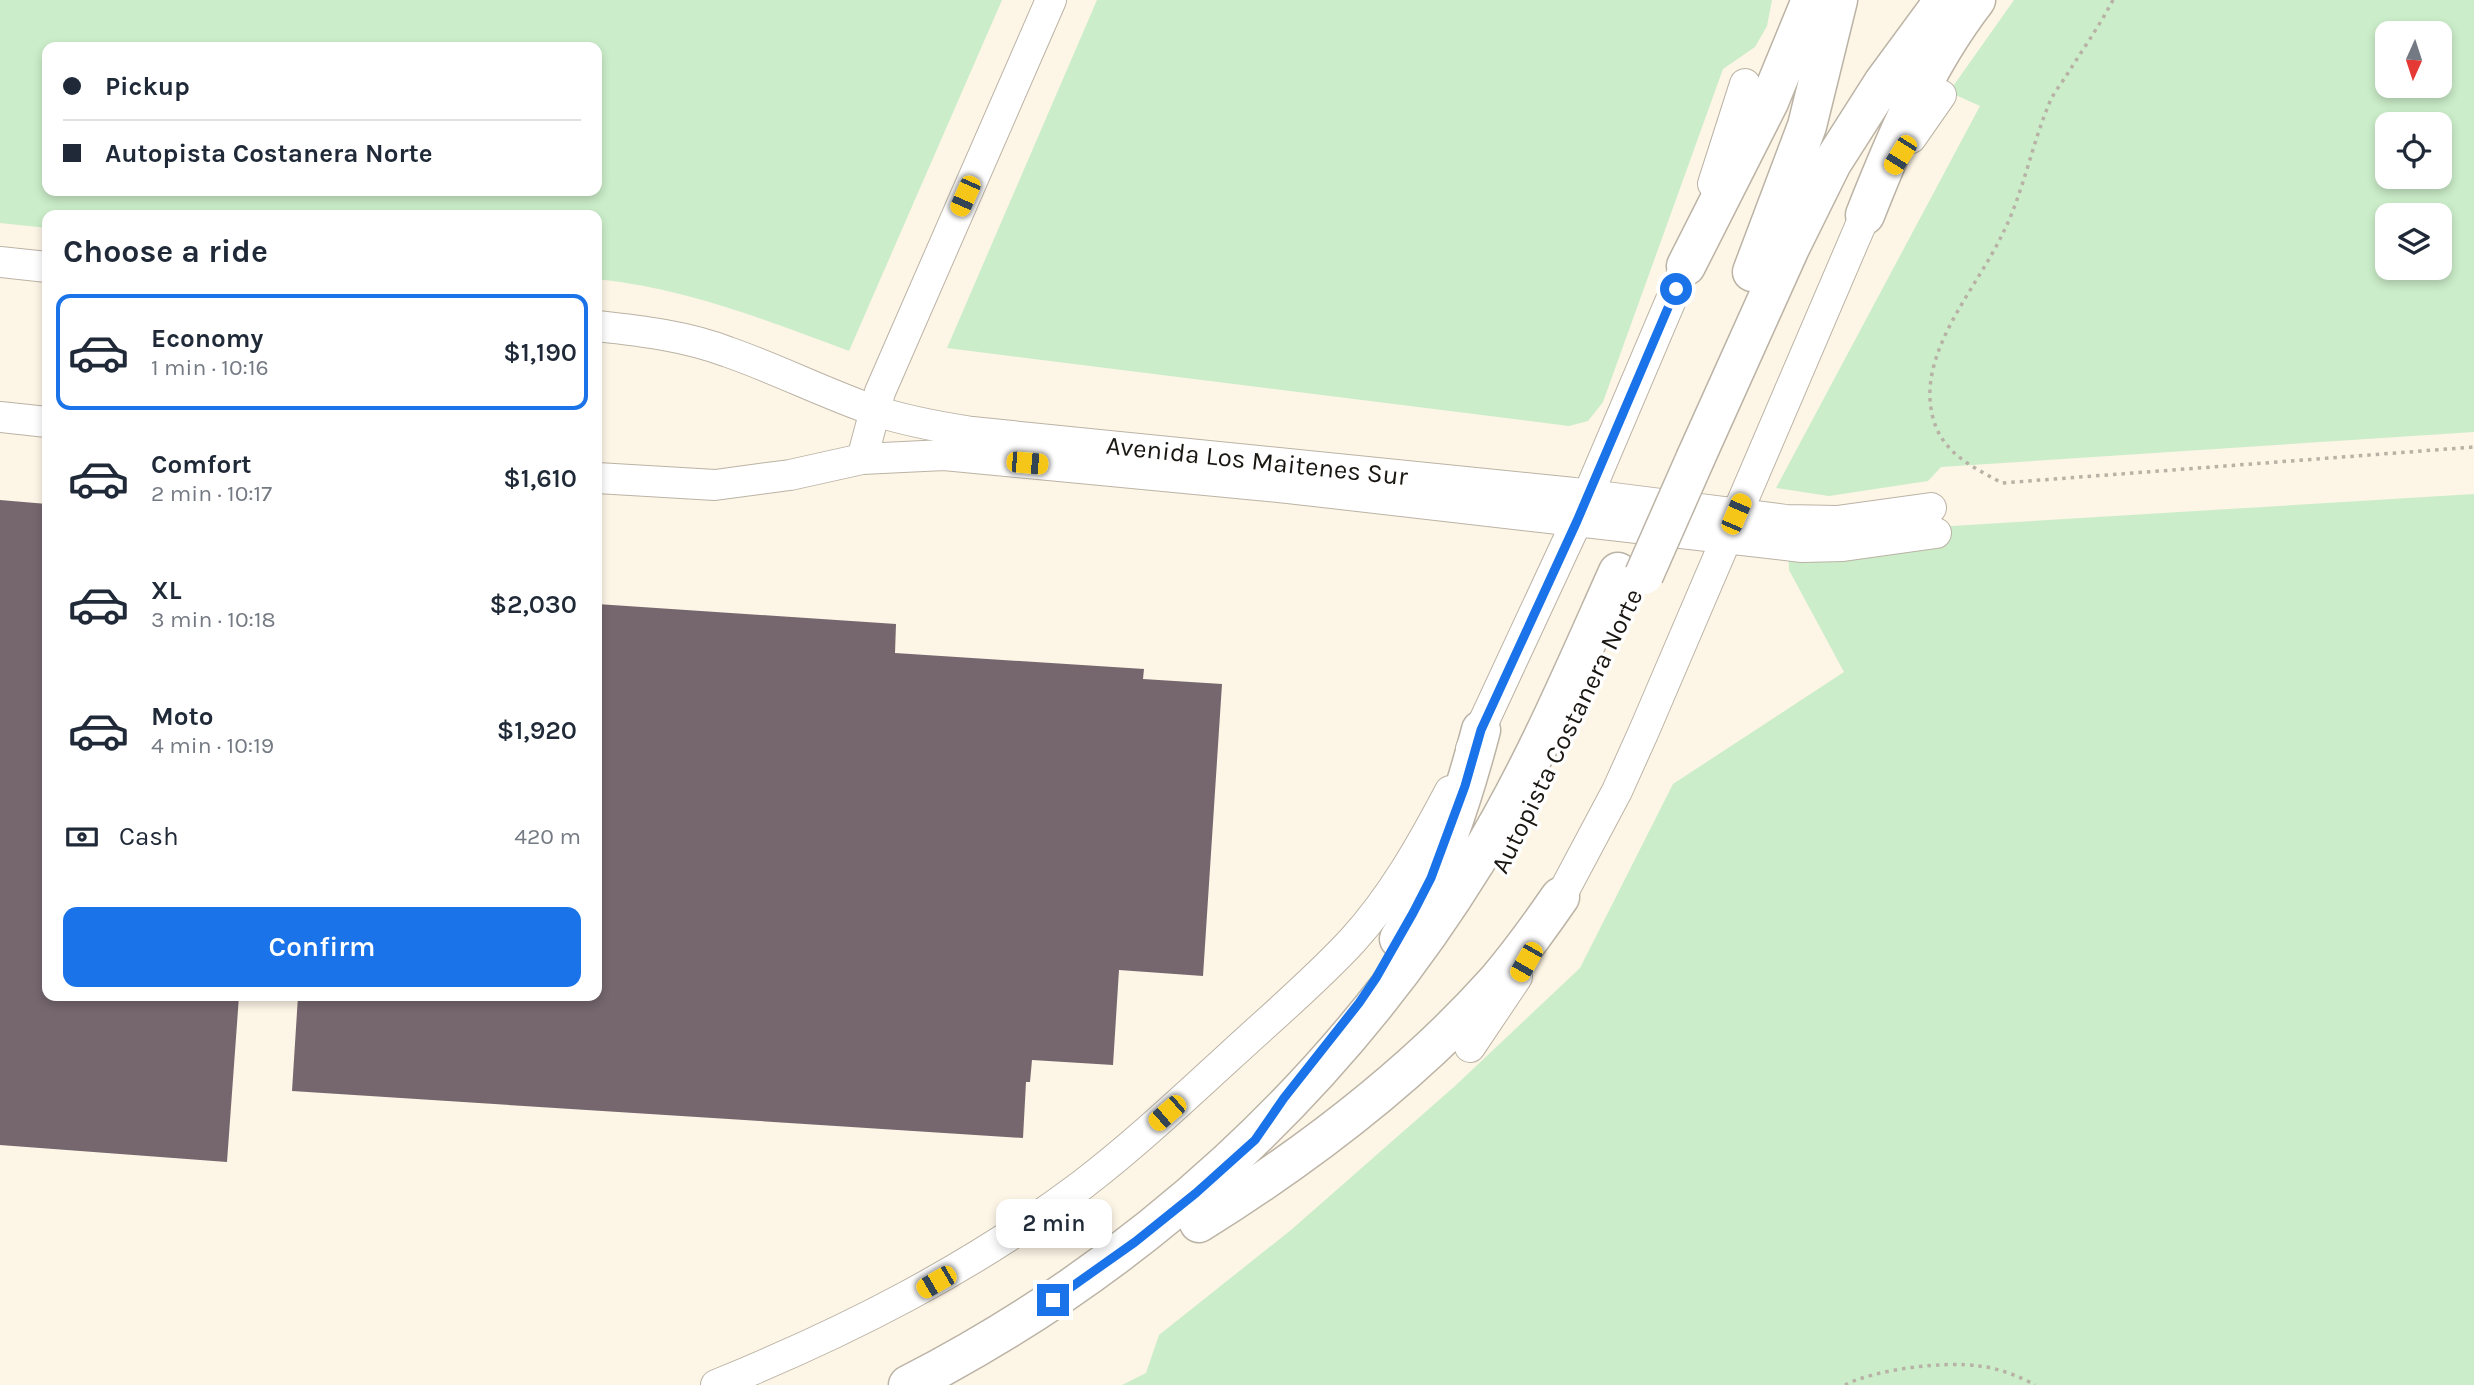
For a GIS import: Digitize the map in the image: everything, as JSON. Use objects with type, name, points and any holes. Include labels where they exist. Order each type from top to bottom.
[{"type":"highway","points":[[1686,266],[1769,102],[1811,0]]},
{"type":"highway","name":"Autopista Costanera Norte","points":[[961,1385],[1074,1317],[1199,1223],[1269,1160],[1324,1104],[1395,1020],[1451,945],[1489,886],[1553,772],[1631,573],[1682,456],[1795,163],[1816,95],[1839,0]]},
{"type":"highway","name":"Autopista Costanera Norte","points":[[1682,456],[1832,163],[1883,83],[1944,0]]},
{"type":"highway","points":[[1865,215],[1915,97],[1936,59],[1976,0]]},
{"type":"highway","name":"Autopista Costanera Norte","points":[[908,1385],[1020,1323],[1099,1268],[1196,1193],[1255,1140],[1314,1078],[1373,1008],[1459,888],[1631,573]]},
{"type":"highway","points":[[1255,1140],[1284,1098],[1359,1003],[1413,913],[1450,832],[1481,730]]},
{"type":"highway","points":[[1199,1223],[1285,1168],[1329,1136],[1430,1047],[1496,982],[1560,897]]},
{"type":"street","points":[[862,459],[873,410],[1051,0]]},
{"type":"street","points":[[716,1385],[822,1340],[953,1272],[1036,1218],[1083,1185],[1131,1145],[1353,940],[1410,865],[1481,730],[1583,508],[1686,266],[1745,84]]},
{"type":"street","points":[[1470,1047],[1513,983],[1617,791],[1865,215],[1912,136],[1941,95]]},
{"type":"street","points":[[0,262],[42,266]]},
{"type":"street","name":"Avenida Los Maitenes Sur","points":[[602,327],[660,333],[728,351],[873,410],[912,421],[972,432],[1289,476]]},
{"type":"street","points":[[0,417],[42,421]]},
{"type":"street","points":[[602,478],[677,484],[734,484],[862,459],[944,455],[1289,476],[1730,526],[1934,520]]},
{"type":"path","points":[[2113,0],[2050,102],[2004,233],[1947,333],[1932,370],[1930,400],[1936,423],[1947,447],[1964,463],[2003,483],[2474,447]]},
{"type":"path","points":[[1845,1385],[1880,1372],[1938,1366],[1979,1366],[2022,1378],[2035,1385]]},
{"type":"green space","points":[[0,0],[1002,0],[849,351],[694,298],[630,283],[602,280],[602,210],[42,210],[42,227],[0,223]]},
{"type":"green space","points":[[1097,0],[1772,0],[1767,26],[1755,47],[1723,69],[1603,402],[1588,421],[1569,426],[947,348]]},
{"type":"green space","points":[[2014,0],[2474,0],[2474,432],[1941,467],[1928,481],[1829,496],[1776,488],[1980,106],[1949,92]]},
{"type":"green space","points":[[2474,494],[2474,1385],[1122,1385],[1146,1373],[1159,1335],[1291,1230],[1455,1086],[1580,968],[1673,784],[1844,672],[1789,570],[1788,536]]},
{"type":"building","points":[[0,500],[42,504],[42,1001],[239,1001],[227,1162],[0,1145]]},
{"type":"building","points":[[602,604],[896,624],[895,653],[1144,669],[1143,679],[1222,684],[1203,976],[1119,970],[1113,1065],[1032,1060],[1030,1082],[1026,1082],[1023,1138],[292,1091],[298,1001],[602,1001]]},
{"type":"route","points":[[1053,1300],[1135,1242],[1196,1193],[1255,1140],[1376,978],[1431,878],[1450,832],[1481,730],[1577,521],[1676,289]]}]
